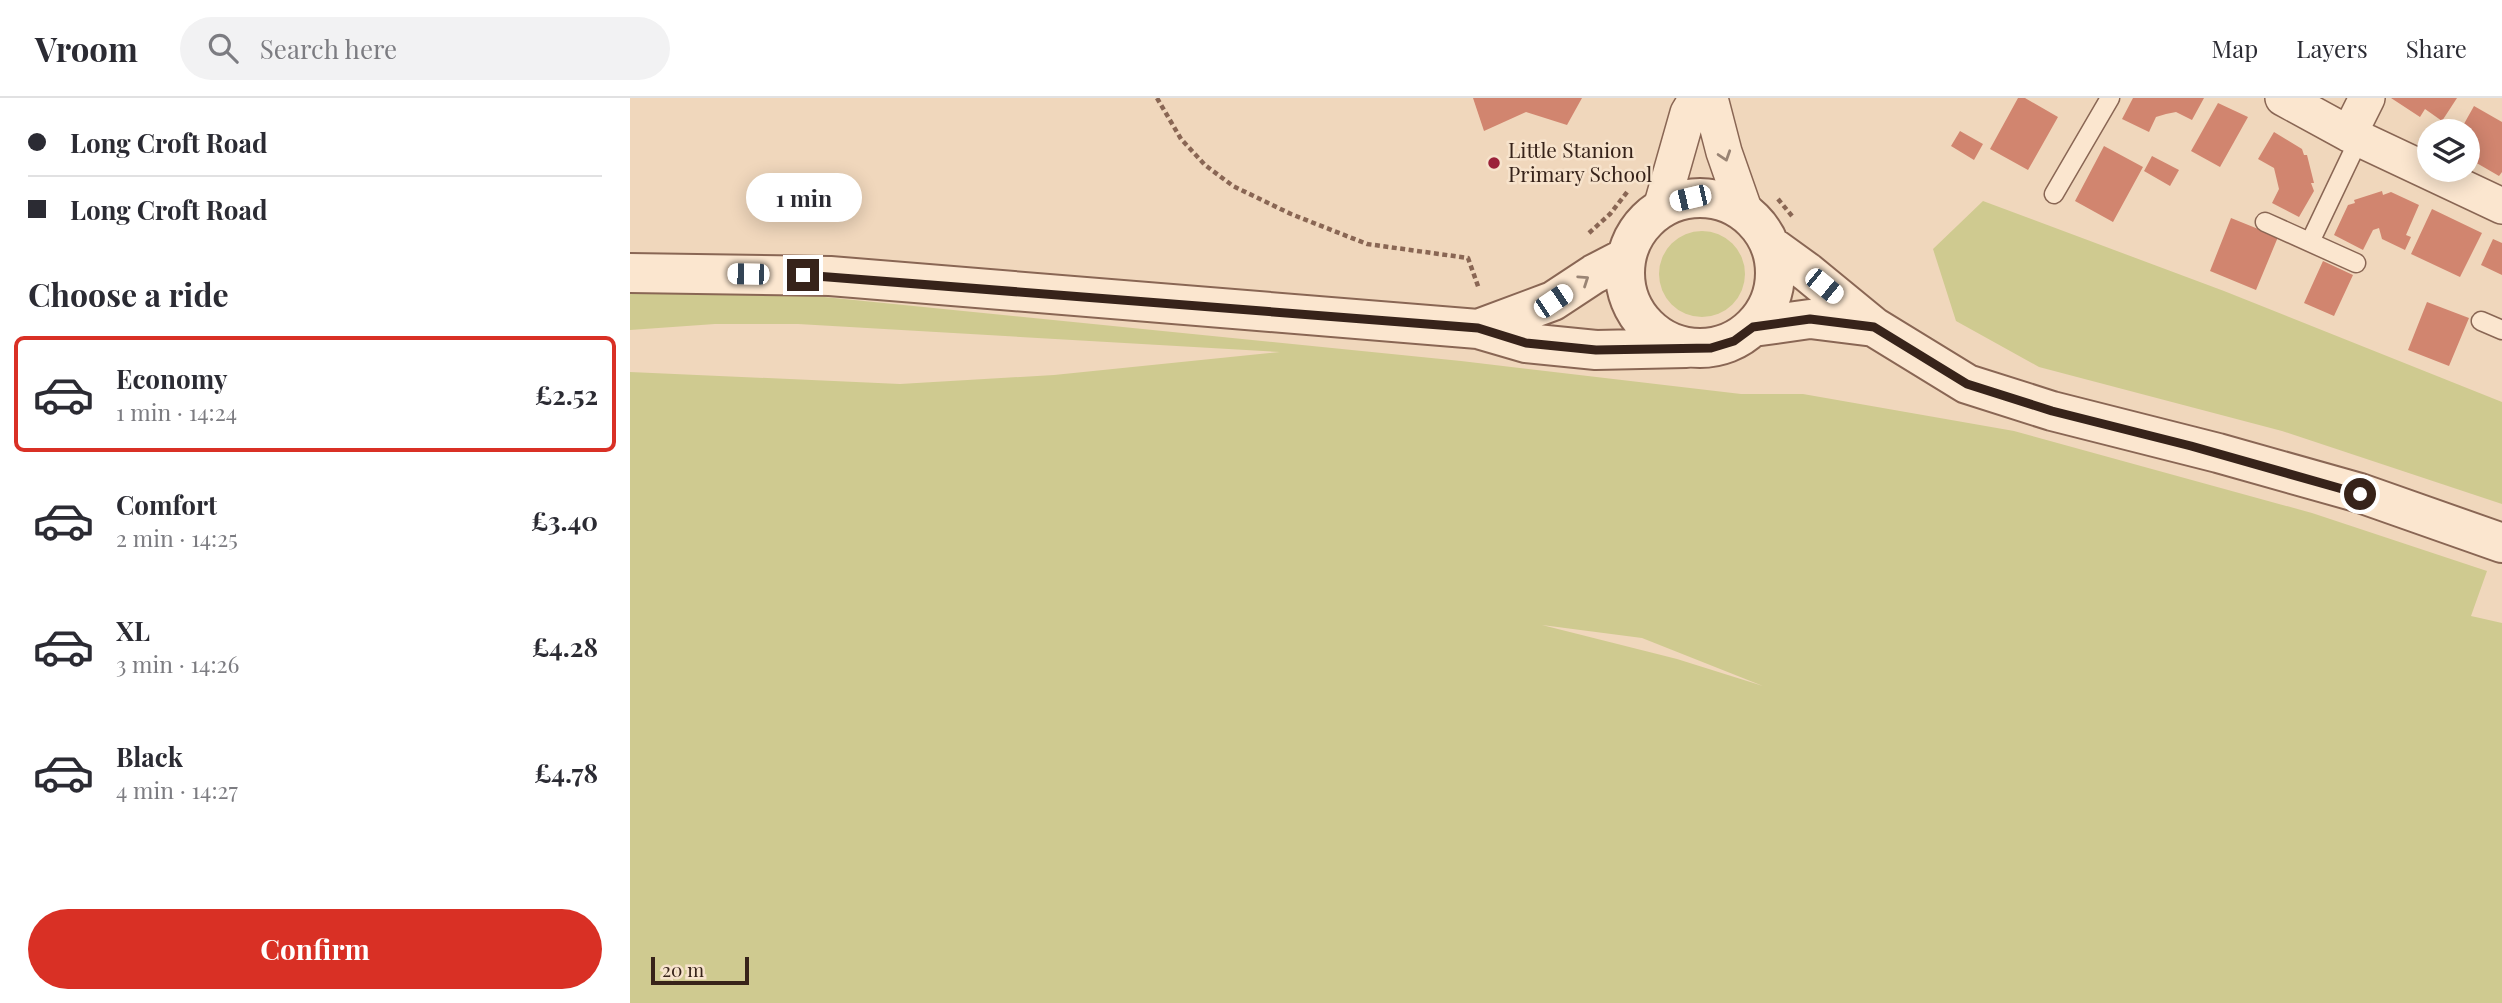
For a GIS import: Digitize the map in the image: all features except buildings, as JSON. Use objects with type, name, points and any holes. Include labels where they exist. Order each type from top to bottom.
[{"type":"street","points":[[1661,208],[1689,113],[1697,98]]},
{"type":"street","points":[[1710,98],[1720,139],[1760,204],[1758,225],[1784,235],[1807,272],[1874,327],[1967,384],[2052,411],[2204,449],[2360,494],[2502,543]]},
{"type":"street","points":[[2283,98],[2354,137],[2502,205]]},
{"type":"street","points":[[2354,137],[2367,98]]},
{"type":"street","points":[[1686,348],[1664,340],[1644,326],[1631,306],[1624,282],[1625,258],[1631,240],[1641,225],[1672,202],[1690,198],[1760,204]]},
{"type":"street","points":[[630,273],[830,276],[1478,328],[1526,343],[1596,350],[1711,348],[1734,341],[1753,327],[1766,310],[1774,289],[1775,268],[1784,235]]},
{"type":"street","points":[[1478,328],[1553,301],[1594,274],[1625,258]]},
{"type":"street","points":[[1753,327],[1810,319],[1874,327]]},
{"type":"lane","points":[[2054,194],[2110,98]]},
{"type":"lane","points":[[2310,242],[2354,137]]},
{"type":"lane","points":[[2265,222],[2356,263]]},
{"type":"lane","points":[[2481,321],[2502,330]]},
{"type":"path","points":[[1157,98],[1181,139],[1205,165],[1233,186],[1291,215],[1367,244],[1468,258],[1479,289]]},
{"type":"path","points":[[1581,239],[1610,214],[1632,184]]},
{"type":"path","points":[[1760,204],[1784,235]]},
{"type":"path","points":[[1467,293],[1492,285]]},
{"type":"shaded area","points":[[1983,201],[2224,291],[2502,402],[2502,504],[2282,431],[2039,367],[1956,321],[1933,249]]},
{"type":"shaded area","points":[[1702,231],[1726,238],[1738,250],[1745,274],[1738,298],[1726,310],[1702,317],[1678,310],[1666,298],[1659,274],[1666,250],[1678,238]]},
{"type":"shaded area","points":[[706,285],[1461,361],[1741,394],[1803,394],[2014,431],[2312,513],[2487,571],[2471,616],[2502,623],[2502,1003],[630,1003],[630,372],[900,384],[1054,375],[1280,352],[798,324],[715,324],[630,330],[630,292]],"holes":[[[1542,625],[1642,638],[1763,686],[1677,659]]]},
{"type":"place","name":"Little Stanion Primary School","points":[[1494,163]]},
{"type":"route","points":[[803,275],[1478,328],[1526,343],[1596,350],[1711,348],[1734,341],[1753,327],[1810,319],[1874,327],[1967,384],[2052,411],[2191,446],[2360,494]]}]
